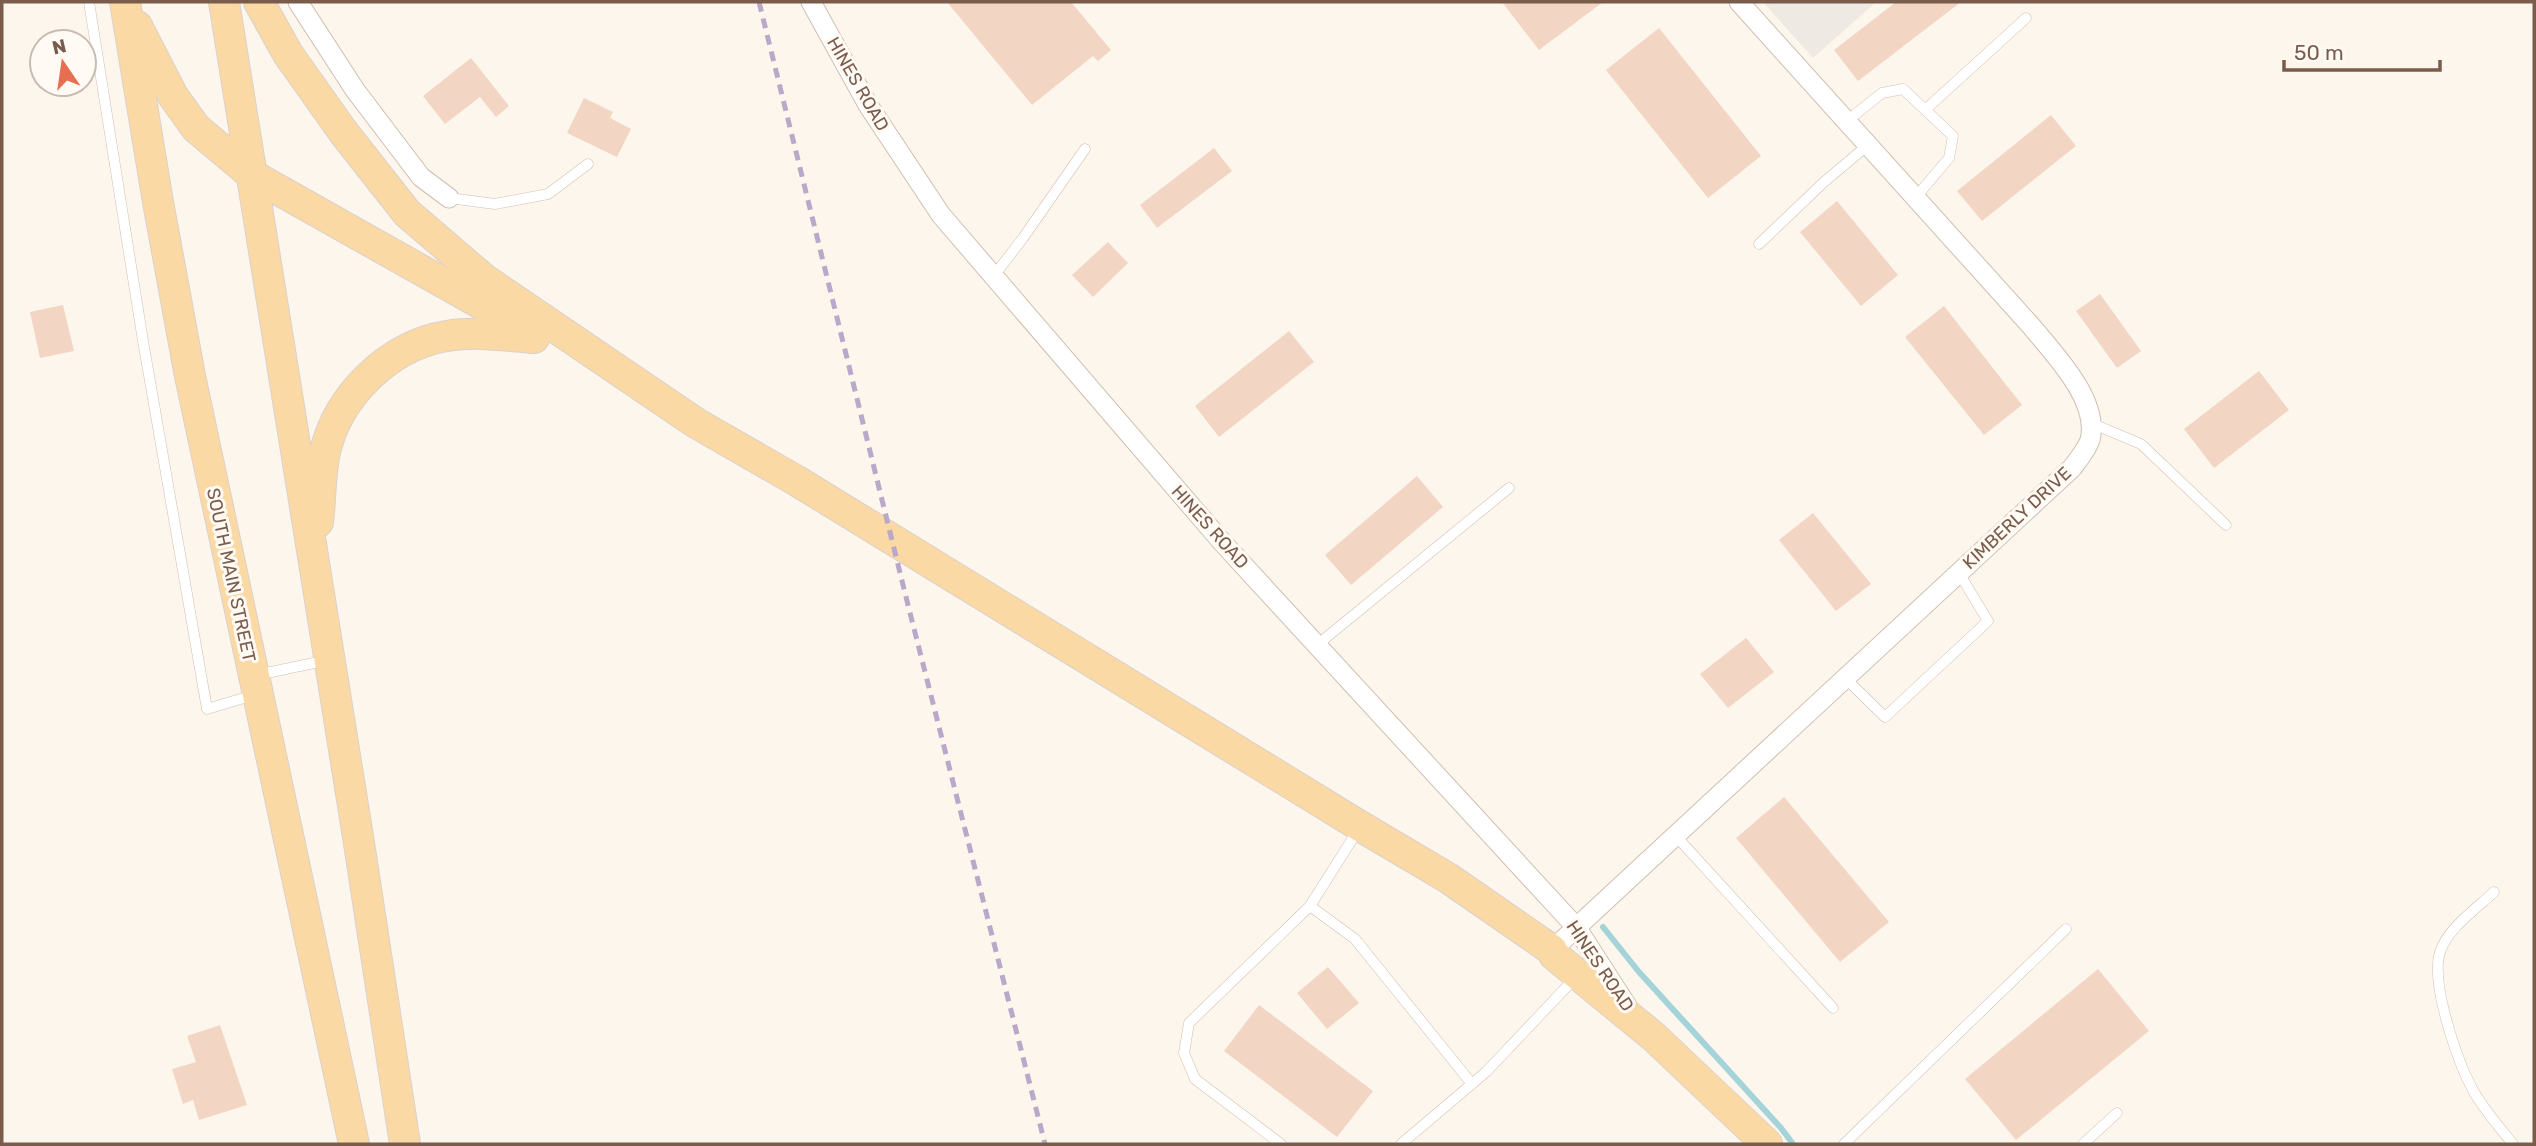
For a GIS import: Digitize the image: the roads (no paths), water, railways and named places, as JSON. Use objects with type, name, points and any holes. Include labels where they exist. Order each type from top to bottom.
[{"type":"main road","name":"SOUTH MAIN STREET","points":[[125,2],[190,376],[354,1144]]},
{"type":"main road","points":[[125,2],[173,96],[196,128],[252,175],[543,339],[633,393],[696,423]]},
{"type":"main road","points":[[224,2],[405,1144]]},
{"type":"main road","points":[[259,2],[288,54],[344,133],[407,213],[484,279],[696,423],[797,481],[1360,827],[1448,877],[1552,950],[1554,955],[1588,967],[1641,1027],[1767,1144]]},
{"type":"main road","points":[[314,564],[325,453],[338,415],[358,388],[384,363],[420,342],[471,333],[543,339]]},
{"type":"street","points":[[298,2],[355,90],[412,167],[449,198]]},
{"type":"street","name":"HINES ROAD","points":[[811,2],[868,106],[941,215],[1214,533],[1576,927],[1588,967]]},
{"type":"street","points":[[1739,2],[2032,327],[2073,378],[2091,414],[2090,423]]},
{"type":"street","name":"KIMBERLY DRIVE","points":[[1552,950],[2072,468],[2090,441],[2090,423]]},
{"type":"lane","points":[[89,2],[143,341],[189,592],[207,709],[255,685],[330,660]]},
{"type":"lane","points":[[1925,110],[2026,19]]},
{"type":"lane","points":[[1847,121],[1882,93],[1903,89],[1953,136],[1949,158],[1916,197]]},
{"type":"lane","points":[[1759,244],[1824,182],[1868,145]]},
{"type":"lane","points":[[992,277],[1023,239],[1085,149]]},
{"type":"lane","points":[[449,198],[495,204],[548,194],[587,164]]},
{"type":"lane","points":[[2090,423],[2141,444],[2227,525]]},
{"type":"lane","points":[[1317,645],[1509,488]]},
{"type":"lane","points":[[1845,678],[1885,717],[1988,621],[1959,573]]},
{"type":"lane","points":[[1281,1144],[1195,1079],[1184,1053],[1189,1023],[1310,906],[1360,827]]},
{"type":"lane","points":[[1675,835],[1833,1008]]},
{"type":"lane","points":[[2494,892],[2453,931],[2441,950],[2437,965],[2452,1040],[2462,1066],[2474,1092],[2514,1144]]},
{"type":"lane","points":[[1310,906],[1355,939],[1472,1084]]},
{"type":"lane","points":[[1844,1144],[2066,929]]},
{"type":"lane","points":[[1401,1144],[1472,1084],[1588,967]]},
{"type":"lane","points":[[2083,1144],[2117,1113]]},
{"type":"waterway","points":[[1603,927],[1639,972],[1793,1144]]},
{"type":"railway","points":[[759,2],[1045,1144]]}]
